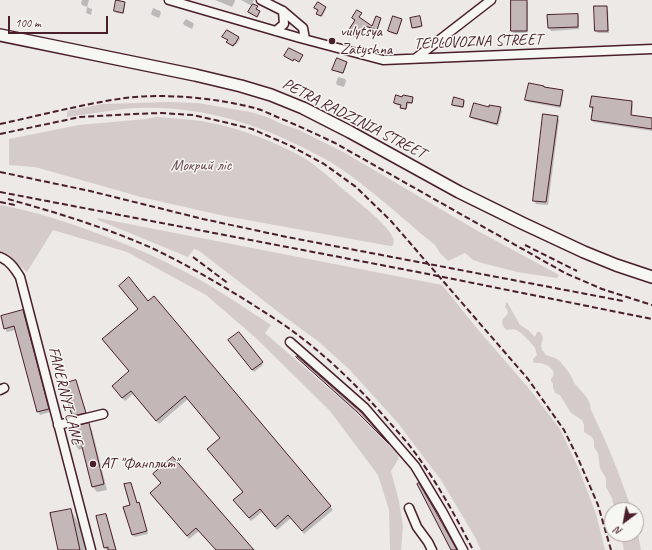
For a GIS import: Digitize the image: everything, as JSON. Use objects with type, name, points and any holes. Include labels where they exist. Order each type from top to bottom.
[{"type":"main road","name":"PETRA RADZINIA STREET","points":[[0,36],[195,75],[271,95],[303,108],[459,192],[522,223],[584,252],[652,277]]},
{"type":"street","name":"TEPLOVOZNA STREET","points":[[169,0],[383,60],[652,49]]},
{"type":"street","points":[[261,0],[283,12],[303,28],[305,39]]},
{"type":"street","points":[[416,58],[491,0]]},
{"type":"street","points":[[276,31],[284,24],[283,12]]},
{"type":"street","name":"FANERNYI LANE","points":[[0,257],[5,259],[14,267],[20,277],[91,550]]},
{"type":"street","points":[[290,342],[365,408],[415,466],[463,550]]},
{"type":"street","points":[[58,425],[104,414]]},
{"type":"street","points":[[409,508],[418,527],[432,550]]},
{"type":"green space","points":[[167,102],[198,103],[250,112],[297,129],[345,153],[476,230],[559,275],[557,278],[517,272],[473,260],[465,253],[448,261],[435,245],[373,193],[340,168],[286,139],[245,123],[224,117],[181,109],[159,108],[134,108],[67,117],[67,111],[103,104]]},
{"type":"green space","name":"Мокрий ліс","points":[[156,117],[201,121],[236,129],[299,155],[320,169],[378,219],[392,236],[394,243],[390,246],[220,215],[141,197],[35,167],[9,165],[9,139],[79,125]]},
{"type":"green space","points":[[0,205],[25,210],[63,221],[146,253],[201,281],[232,299],[271,325],[265,333],[351,408],[396,452],[399,458],[391,471],[399,501],[403,526],[401,550],[390,550],[389,510],[378,475],[330,411],[256,338],[206,295],[127,252],[53,230],[27,272],[6,254],[0,252]]},
{"type":"green space","points":[[98,218],[442,285],[531,391],[560,429],[580,472],[596,514],[605,550],[481,550],[475,537],[441,480],[398,423],[349,369],[319,342],[198,250],[194,249],[188,257],[98,220]]},
{"type":"green space","points":[[507,302],[520,325],[535,337],[537,332],[541,333],[543,338],[541,346],[542,350],[546,355],[559,360],[570,374],[575,384],[587,398],[629,502],[613,502],[606,487],[606,478],[600,468],[598,453],[594,447],[594,441],[592,437],[584,432],[582,420],[571,413],[560,395],[555,393],[553,383],[551,381],[554,374],[552,370],[549,366],[533,362],[533,359],[537,355],[532,344],[518,331],[514,329],[507,330],[503,326],[502,321],[508,313],[505,307]]},
{"type":"green space","points":[[622,542],[639,542],[641,550],[624,550]]},
{"type":"building","points":[[116,0],[125,2],[123,13],[114,11]]},
{"type":"building","points":[[511,0],[527,0],[527,31],[511,31]]},
{"type":"building","points":[[318,2],[326,7],[321,16],[316,14],[318,10],[314,8]]},
{"type":"building","points":[[253,4],[258,6],[256,9],[260,11],[257,17],[248,12]]},
{"type":"building","points":[[594,6],[607,6],[608,31],[595,31]]},
{"type":"building","points":[[357,10],[362,13],[359,17],[372,26],[376,16],[381,18],[377,30],[365,26],[357,38],[348,31],[355,20],[352,18]]},
{"type":"building","points":[[578,14],[578,27],[548,28],[547,15]]},
{"type":"building","points":[[393,16],[402,19],[397,34],[388,31]]},
{"type":"building","points":[[420,16],[422,26],[412,28],[410,18]]},
{"type":"building","points":[[227,30],[239,37],[233,46],[226,42],[228,40],[222,37]]},
{"type":"building","points":[[289,48],[303,55],[299,62],[294,59],[293,61],[284,56]]},
{"type":"building","points":[[337,58],[347,62],[343,73],[332,70]]},
{"type":"building","points":[[529,83],[563,90],[560,106],[525,100]]},
{"type":"building","points":[[396,95],[402,97],[403,95],[413,97],[412,103],[407,102],[406,109],[400,108],[401,105],[394,103]]},
{"type":"building","points":[[592,96],[632,101],[631,115],[652,118],[652,129],[591,120],[593,107],[590,107]]},
{"type":"building","points":[[454,97],[464,100],[463,107],[452,105]]},
{"type":"building","points":[[474,103],[489,107],[489,105],[501,107],[497,124],[470,117]]},
{"type":"building","points":[[543,114],[558,116],[546,202],[533,201]]},
{"type":"building","points":[[129,277],[148,301],[154,296],[331,506],[302,531],[288,515],[275,527],[260,509],[249,518],[233,500],[243,492],[207,449],[220,438],[185,396],[156,421],[131,391],[122,398],[112,386],[129,371],[102,339],[138,309],[119,286]]},
{"type":"building","points":[[23,310],[49,409],[37,412],[14,326],[4,329],[1,316]]},
{"type":"building","points":[[239,332],[263,362],[252,370],[228,340]]},
{"type":"building","points":[[297,356],[361,412],[389,444],[357,412],[296,357]]},
{"type":"building","points":[[76,380],[86,413],[72,416],[63,384]]},
{"type":"building","name":"АТ \"Фанплит\"","points":[[89,423],[104,484],[92,487],[81,443],[74,444],[70,428]]},
{"type":"building","points":[[173,457],[254,550],[216,550],[196,528],[187,536],[150,493],[161,483],[153,474]]},
{"type":"building","points":[[131,483],[137,503],[139,502],[147,531],[132,535],[123,507],[130,505],[124,484]]},
{"type":"building","points":[[419,483],[457,550],[451,550],[417,484]]},
{"type":"building","points":[[71,509],[80,550],[58,550],[50,513]]},
{"type":"building","points":[[106,514],[116,550],[108,550],[108,547],[104,548],[96,516]]},
{"type":"railway","points":[[0,124],[94,103],[125,98],[157,96],[209,99],[258,109],[335,143],[565,273],[602,289],[652,305]]},
{"type":"railway","points":[[0,134],[80,117],[161,113],[193,115],[252,129],[291,146],[324,164],[356,187],[391,221],[528,379],[564,430],[577,456],[598,505],[611,550]]},
{"type":"railway","points":[[0,172],[90,191],[203,219],[287,237],[623,301]]},
{"type":"railway","points":[[0,192],[428,274],[652,319]]},
{"type":"railway","points":[[8,199],[82,221],[154,249],[228,290],[301,337],[354,384],[407,442],[437,485],[473,550]]},
{"type":"railway","points":[[0,202],[15,205]]},
{"type":"railway","points":[[525,245],[577,271]]},
{"type":"railway","points":[[193,257],[229,284]]},
{"type":"place","name":"vulytsya Zatyshna","points":[[332,41]]},
{"type":"place","name":"АТ \"Фанплит\"","points":[[93,464]]}]
